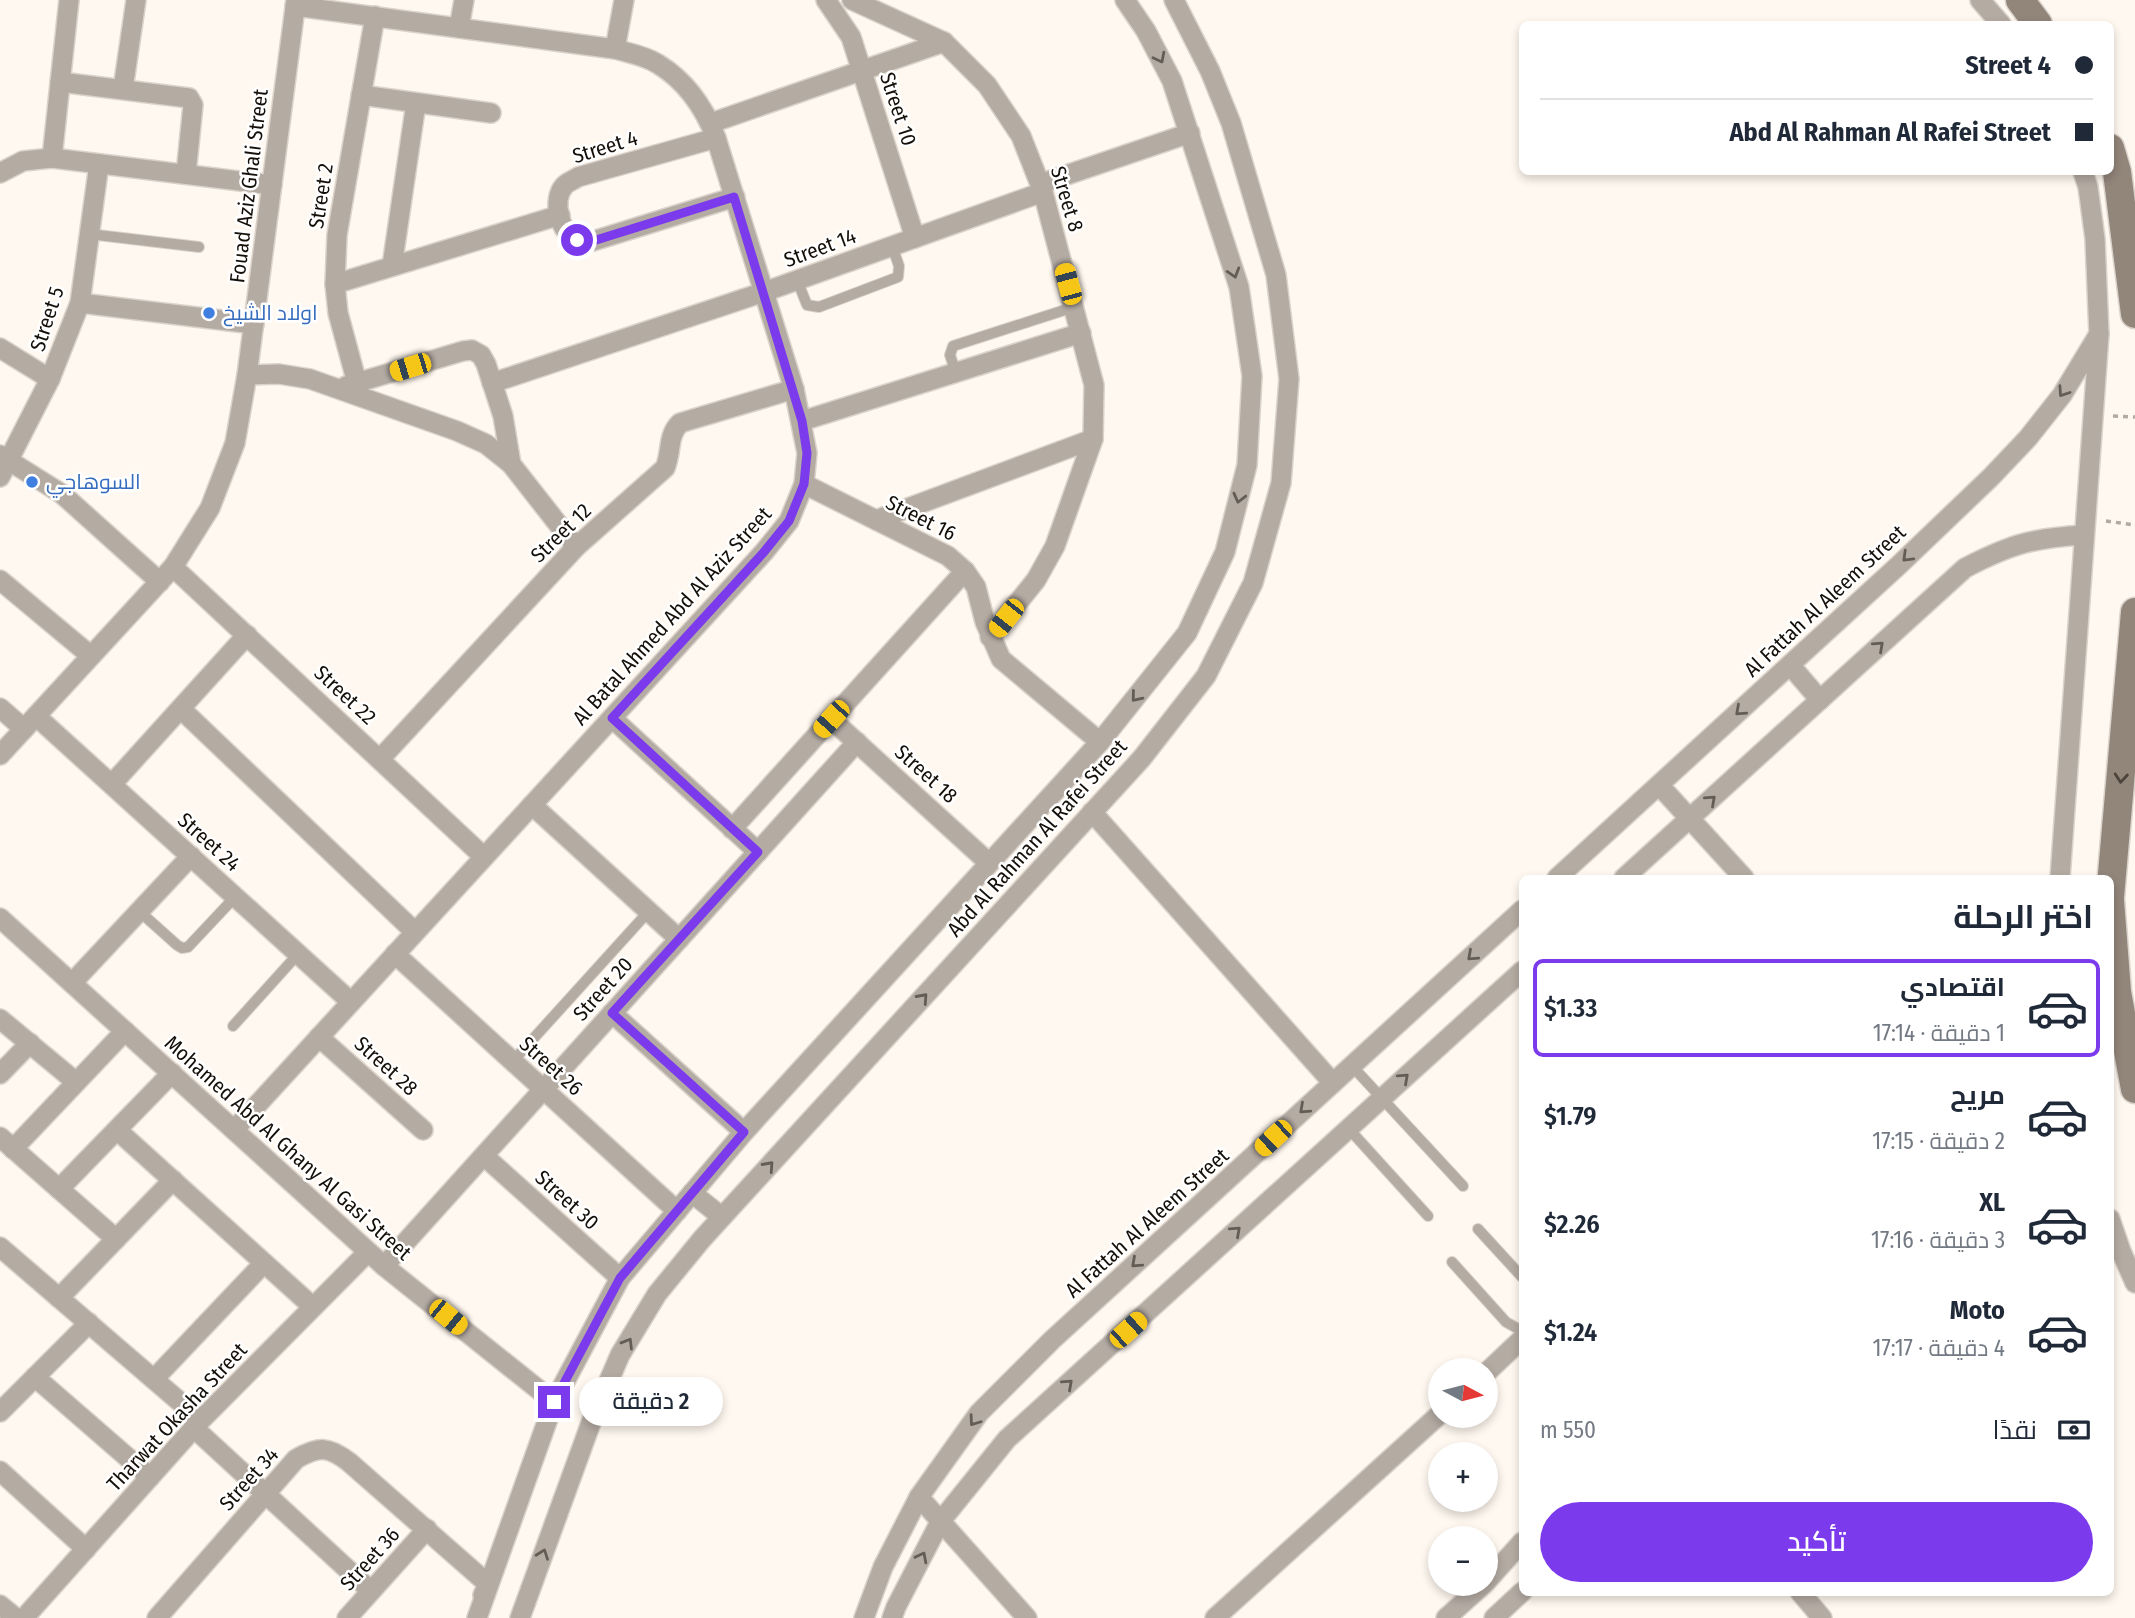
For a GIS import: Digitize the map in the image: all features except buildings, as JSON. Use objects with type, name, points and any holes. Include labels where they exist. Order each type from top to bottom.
[{"type":"street","points":[[52,158],[69,0]]},
{"type":"street","points":[[123,89],[136,0]]},
{"type":"street","points":[[459,28],[464,0]]},
{"type":"street","points":[[615,49],[624,0]]},
{"type":"street","name":"Street 10","points":[[827,0],[850,37],[915,238]]},
{"type":"street","name":"Street 8","points":[[852,0],[944,42],[987,85],[1021,136],[1042,188],[1094,385],[1093,439],[1055,546],[1046,563],[990,637]]},
{"type":"street","name":"Abd Al Rahman Al Rafei Street","points":[[475,1618],[554,1402],[620,1278],[744,1132],[1100,742],[1187,633],[1225,552],[1247,465],[1252,376],[1239,287],[1172,81],[1146,31],[1125,0]]},
{"type":"street","name":"Abd Al Rahman Al Rafei Street","points":[[520,1618],[592,1420],[620,1355],[657,1294],[722,1217],[1142,758],[1206,676],[1253,583],[1281,483],[1289,379],[1276,275],[1231,123],[1210,71],[1174,0]]},
{"type":"street","points":[[1980,0],[1998,21]]},
{"type":"street","points":[[2020,0],[2036,21]]},
{"type":"street","name":"Al Batal Ahmed Abd Al Aziz Street","points":[[234,1130],[764,552],[789,521],[804,484],[807,453],[794,389],[714,130],[690,90],[656,63],[615,49],[295,3]]},
{"type":"street","name":"Fouad Aziz Ghali Street","points":[[0,755],[173,567],[210,508],[235,443],[247,375],[295,3]]},
{"type":"street","name":"Street 2","points":[[349,385],[335,284],[337,235],[375,16]]},
{"type":"street","name":"Street 4","points":[[560,215],[558,200],[565,185],[578,177],[714,130],[862,71],[944,42]]},
{"type":"street","points":[[60,82],[190,99],[193,105],[186,174]]},
{"type":"street","points":[[361,95],[491,113]]},
{"type":"street","points":[[392,266],[416,103]]},
{"type":"street","name":"Street 14","points":[[492,383],[764,292],[915,238],[1191,133]]},
{"type":"street","points":[[0,173],[23,161],[52,158],[272,185]]},
{"type":"street","points":[[2114,162],[2135,314]]},
{"type":"street","name":"Street 5","points":[[3,465],[50,379],[80,303],[99,163]]},
{"type":"street","points":[[2060,875],[2099,334],[2095,239],[2088,187],[2083,175]]},
{"type":"street","points":[[335,284],[560,215],[565,230],[577,240],[593,241],[734,197]]},
{"type":"street","points":[[80,303],[254,324]]},
{"type":"street","points":[[802,421],[1081,333]]},
{"type":"street","name":"Al Fattah Al Aleem Street","points":[[1560,875],[1899,565],[2028,438],[2062,395],[2099,334]]},
{"type":"street","points":[[0,348],[50,379]]},
{"type":"street","points":[[349,385],[472,350],[481,355],[492,383],[507,431],[511,464]]},
{"type":"street","points":[[247,375],[289,376],[349,385],[486,444],[511,464],[576,547]]},
{"type":"street","name":"Street 12","points":[[380,759],[576,547],[665,468],[670,457],[670,437],[680,423],[794,389]]},
{"type":"street","points":[[876,520],[1093,439]]},
{"type":"street","points":[[3,465],[62,494],[160,582]]},
{"type":"street","name":"Street 16","points":[[804,484],[948,556],[965,571],[976,587],[990,637],[1002,659],[1100,742]]},
{"type":"street","points":[[1628,875],[1965,568],[2002,549],[2085,527]]},
{"type":"street","name":"Street 22","points":[[173,567],[485,857]]},
{"type":"street","points":[[732,829],[965,571]]},
{"type":"street","points":[[0,580],[91,656]]},
{"type":"street","points":[[2112,875],[2131,690],[2135,612]]},
{"type":"street","points":[[112,784],[247,635]]},
{"type":"street","points":[[1790,665],[1820,700]]},
{"type":"street","name":"Street 24","points":[[0,708],[30,722],[112,784],[351,1002]]},
{"type":"street","points":[[181,709],[415,932]]},
{"type":"street","points":[[612,718],[758,852]]},
{"type":"street","name":"Street 18","points":[[831,719],[989,863]]},
{"type":"street","name":"Street 20","points":[[384,1266],[857,743]]},
{"type":"street","points":[[1659,785],[1741,875]]},
{"type":"street","points":[[532,805],[679,939]]},
{"type":"street","points":[[1092,812],[1334,1083]]},
{"type":"street","points":[[72,983],[191,856]]},
{"type":"street","name":"Al Fattah Al Aleem Street","points":[[864,1618],[883,1567],[919,1497],[979,1413],[1043,1349],[1519,913]]},
{"type":"street","name":"Mohamed Abd Al Ghany Al Gasi Street","points":[[0,918],[384,1266],[554,1402]]},
{"type":"street","points":[[2114,952],[2117,992],[2135,1089]]},
{"type":"street","name":"Street 26","points":[[395,954],[677,1211]]},
{"type":"street","points":[[892,1618],[940,1522],[1007,1439],[1519,974]]},
{"type":"street","points":[[612,1013],[744,1132]]},
{"type":"street","points":[[0,1019],[76,1082]]},
{"type":"street","points":[[116,1239],[7,1143],[76,1082],[125,1031]]},
{"type":"street","name":"Street 28","points":[[319,1037],[422,1130]]},
{"type":"street","points":[[0,1074],[30,1043]]},
{"type":"street","points":[[59,1189],[172,1073]]},
{"type":"street","points":[[117,1130],[313,1307]]},
{"type":"street","name":"Street 30","points":[[484,1156],[620,1278]]},
{"type":"street","points":[[59,1298],[173,1180]]},
{"type":"street","points":[[692,1193],[722,1217]]},
{"type":"street","points":[[2114,1231],[2135,1283]]},
{"type":"street","points":[[0,1247],[154,1379],[266,1494],[371,1591]]},
{"type":"street","name":"Tharwat Okasha Street","points":[[24,1618],[197,1424],[368,1252]]},
{"type":"street","points":[[154,1379],[264,1263]]},
{"type":"street","points":[[3,1403],[35,1377],[89,1323]]},
{"type":"street","points":[[1498,1362],[1519,1342]]},
{"type":"street","points":[[35,1377],[150,1477]]},
{"type":"street","points":[[1215,1618],[1428,1425]]},
{"type":"street","name":"Street 34","points":[[164,1615],[296,1459],[313,1449],[333,1450],[488,1584]]},
{"type":"street","points":[[0,1471],[86,1549]]},
{"type":"street","points":[[919,1497],[1027,1618]]},
{"type":"street","name":"Street 36","points":[[347,1618],[427,1530]]},
{"type":"street","points":[[1498,1569],[1519,1545]]},
{"type":"street","points":[[1494,1618],[1519,1595]]},
{"type":"street","points":[[1446,1618],[1471,1596]]},
{"type":"street","points":[[1795,1596],[1811,1606]]},
{"type":"street","points":[[0,1605],[16,1618]]},
{"type":"lane","points":[[89,233],[199,247]]},
{"type":"lane","points":[[797,280],[807,305],[819,307],[831,303],[898,277],[899,266],[892,246]]},
{"type":"lane","points":[[956,373],[950,355],[953,346],[1074,307]]},
{"type":"lane","points":[[139,911],[182,948],[188,947],[236,897]]},
{"type":"lane","points":[[513,1061],[649,911]]},
{"type":"lane","points":[[233,1026],[298,954]]},
{"type":"lane","points":[[1352,1066],[1463,1186]]},
{"type":"lane","points":[[1349,1129],[1427,1216]]},
{"type":"lane","points":[[1478,1229],[1519,1274]]},
{"type":"lane","points":[[1452,1262],[1506,1322],[1519,1329]]},
{"type":"path","points":[[2085,527],[2135,525]]},
{"type":"place","name":"اولاد الشيخ","points":[[209,313]]},
{"type":"place","name":"السوهاجي","points":[[32,482]]},
{"type":"route","points":[[554,1402],[620,1278],[744,1132],[612,1013],[758,852],[612,718],[764,552],[789,521],[804,484],[807,453],[794,389],[734,197],[593,241],[577,240]]}]
